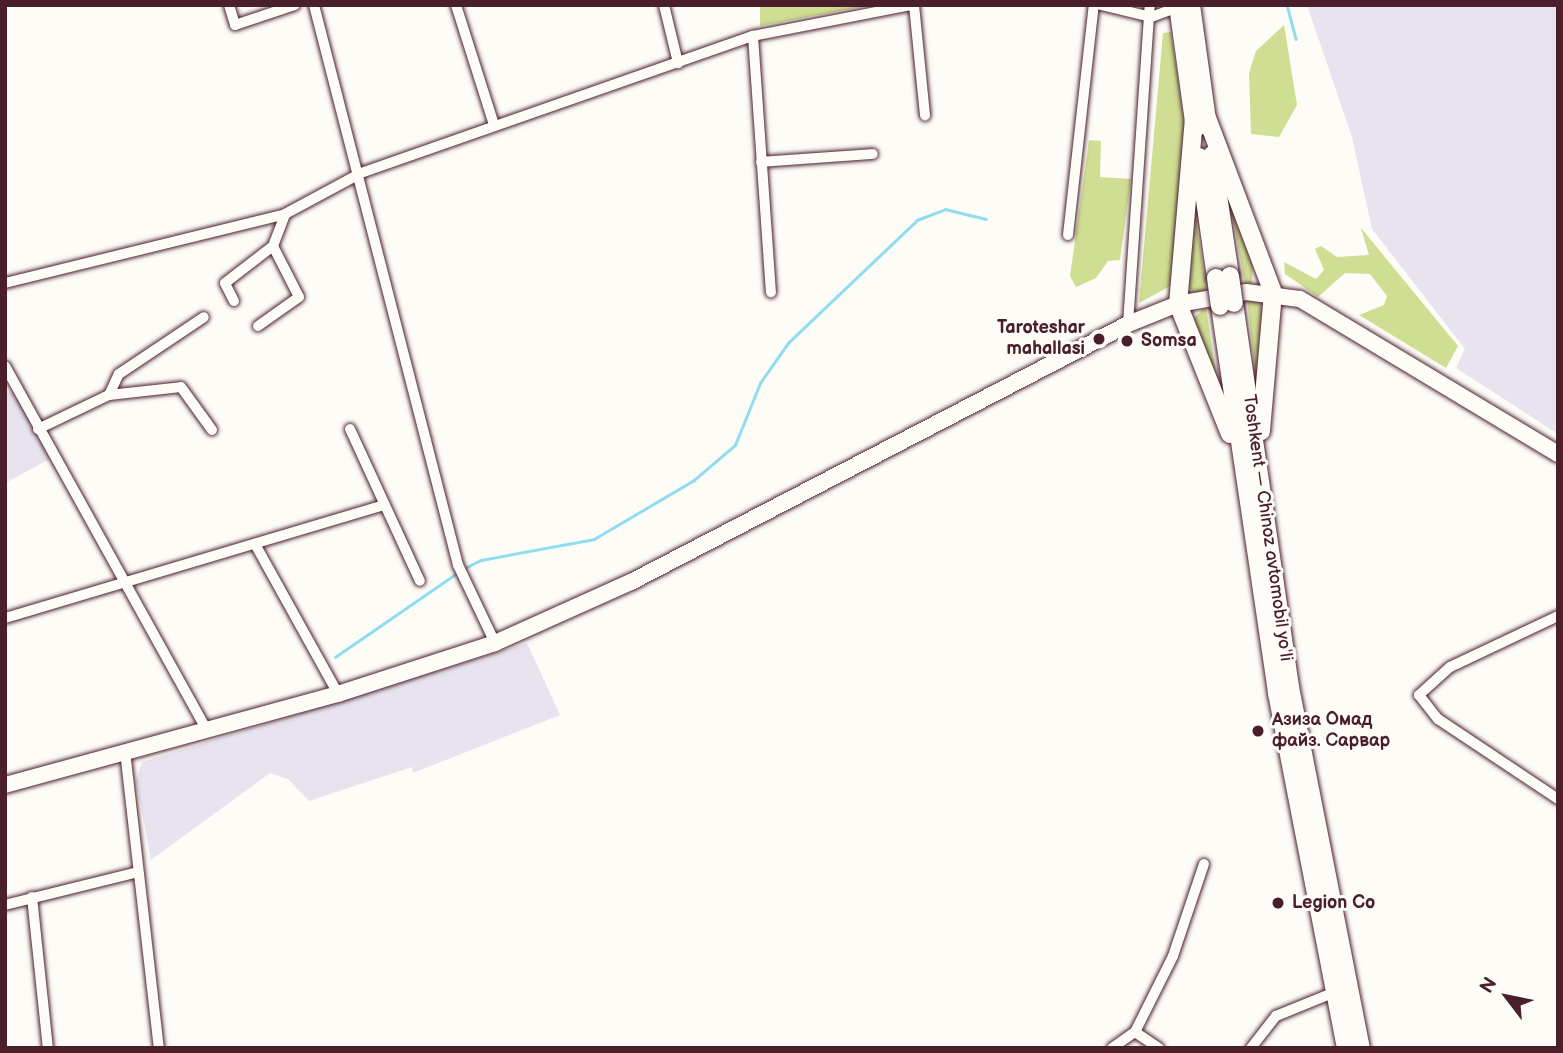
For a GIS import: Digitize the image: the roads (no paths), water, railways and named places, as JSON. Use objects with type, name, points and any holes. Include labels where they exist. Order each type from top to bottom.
[{"type":"highway","name":"Toshkent — Chinoz avtomobil yoʻli","points":[[1182,6],[1253,486],[1346,1048]]},
{"type":"highway","points":[[1200,118],[1272,286],[1253,486]]},
{"type":"highway","points":[[1200,118],[1178,304],[1253,486]]},
{"type":"highway","name":"Toshkent — Chinoz avtomobil yoʻli","points":[[1253,486],[1361,1048]]},
{"type":"main road","points":[[5,785],[338,694],[495,643],[631,582],[1128,324],[1178,304],[1272,286],[1300,299],[1558,454]]},
{"type":"street","points":[[229,5],[235,25],[295,5]]},
{"type":"street","points":[[314,5],[360,173],[458,565],[495,643]]},
{"type":"street","points":[[456,5],[494,125]]},
{"type":"street","points":[[664,5],[678,63]]},
{"type":"street","points":[[5,283],[285,215],[360,173],[753,36],[912,5],[925,115]]},
{"type":"street","points":[[1068,235],[1094,5]]},
{"type":"street","points":[[1101,5],[1151,18],[1182,6]]},
{"type":"street","points":[[1128,324],[1150,5]]},
{"type":"street","points":[[753,36],[771,292]]},
{"type":"street","points":[[761,162],[873,154]]},
{"type":"street","points":[[234,301],[225,283],[273,246],[285,215]]},
{"type":"street","points":[[258,326],[299,297],[273,246]]},
{"type":"street","points":[[109,395],[119,374],[204,317]]},
{"type":"street","points":[[5,366],[206,729]]},
{"type":"street","points":[[38,429],[109,395],[181,387],[212,430]]},
{"type":"street","points":[[350,429],[420,581]]},
{"type":"street","points":[[5,618],[384,505]]},
{"type":"street","points":[[255,544],[338,694]]},
{"type":"street","points":[[1558,616],[1450,667],[1419,695],[1438,719],[1558,799]]},
{"type":"street","points":[[125,751],[159,1048]]},
{"type":"street","points":[[1112,1048],[1135,1032],[1173,956],[1204,864]]},
{"type":"street","points":[[5,905],[138,872]]},
{"type":"street","points":[[32,897],[48,1048]]},
{"type":"street","points":[[1251,1048],[1276,1016],[1335,992]]},
{"type":"street","points":[[1135,1032],[1159,1048]]},
{"type":"waterway","points":[[1287,5],[1296,39]]},
{"type":"waterway","points":[[463,569],[481,560],[594,539],[694,480],[735,445],[760,383],[788,343],[917,220],[945,209],[986,219]]},
{"type":"waterway","points":[[335,657],[457,573]]},
{"type":"place","name":"Taroteshar mahallasi","points":[[1099,339]]},
{"type":"place","name":"Somsa","points":[[1127,341]]},
{"type":"place","name":"Азиза Омад файз. Сарвар","points":[[1258,731]]},
{"type":"place","name":"Legion Co","points":[[1278,903]]}]
